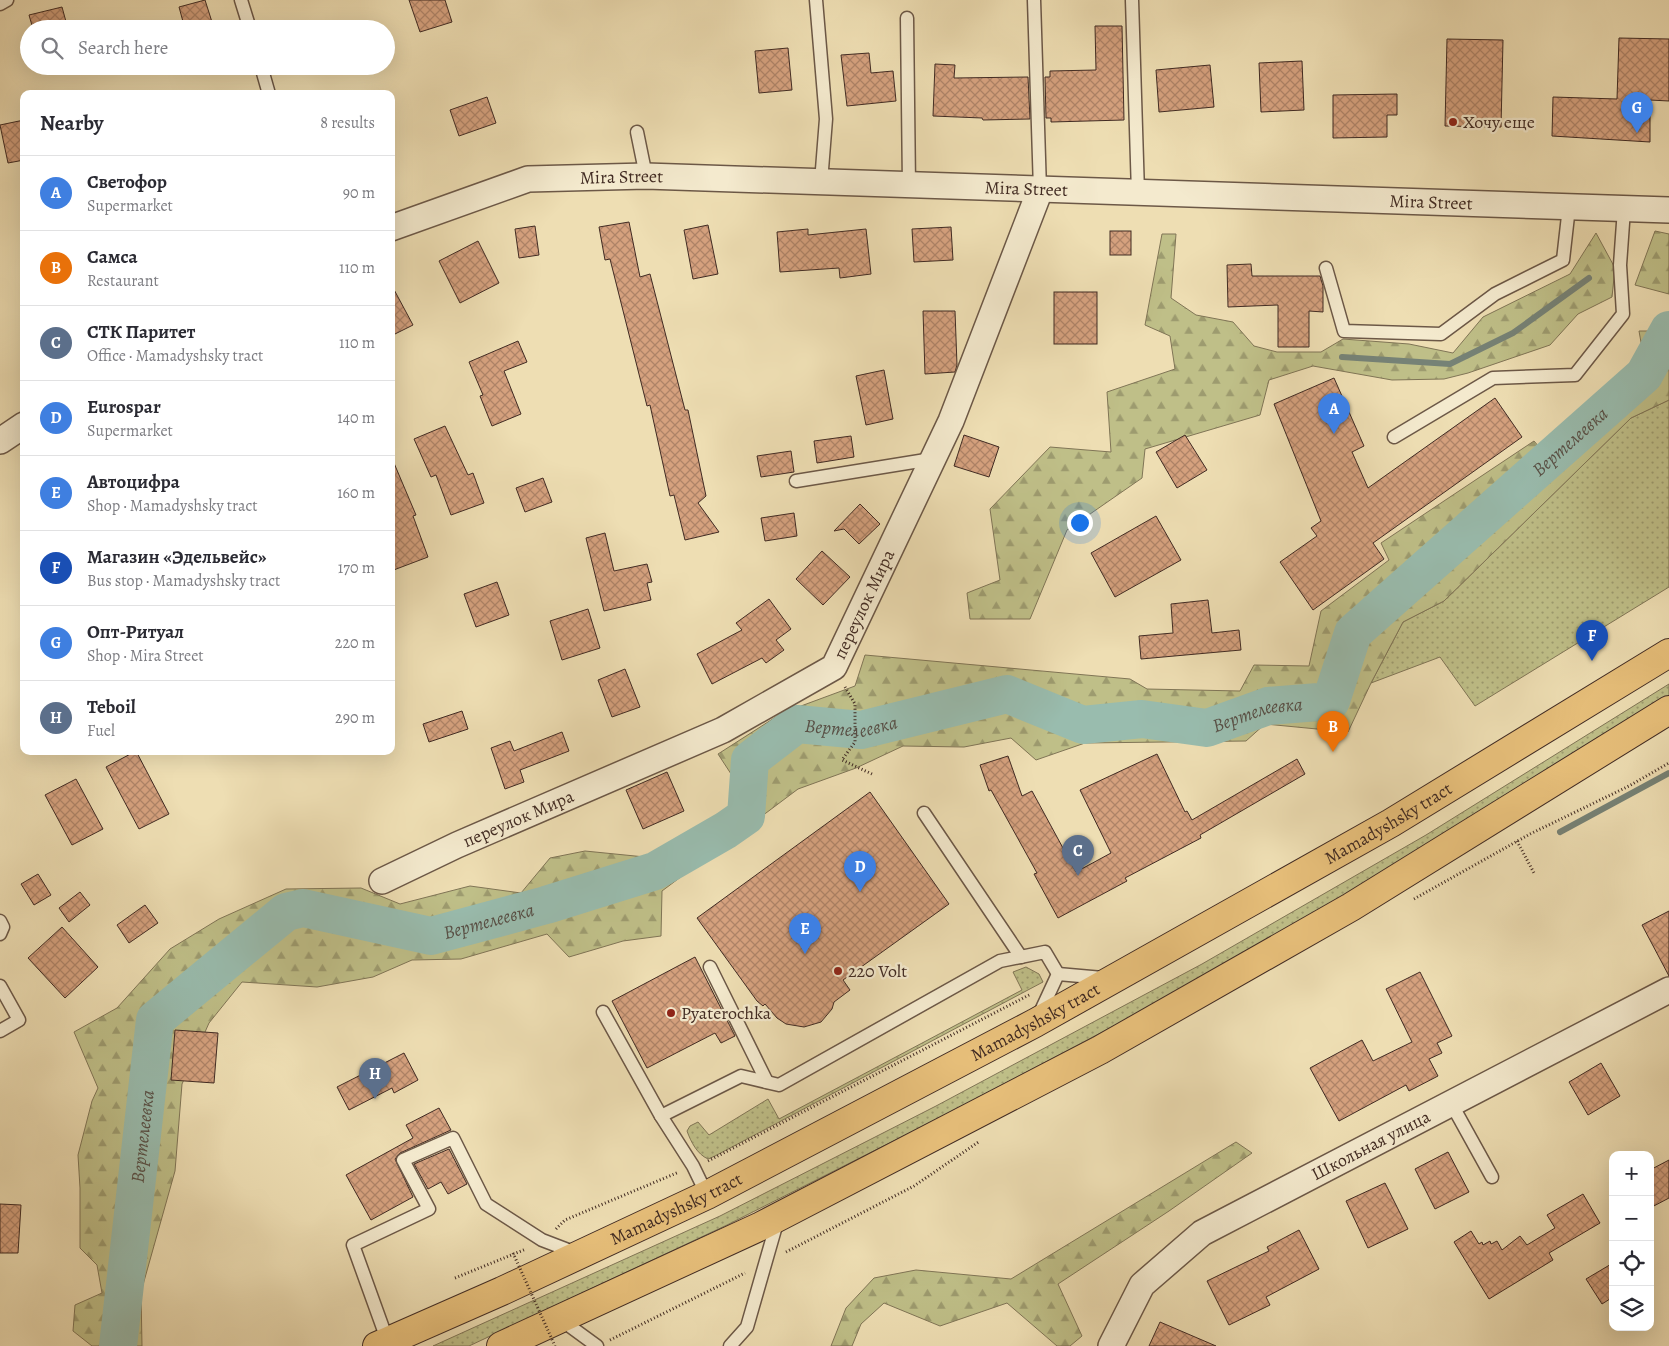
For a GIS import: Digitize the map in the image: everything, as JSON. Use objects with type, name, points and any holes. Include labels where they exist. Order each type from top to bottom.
[{"type":"main road","name":"Mamadyshsky tract","points":[[382,1344],[581,1255],[707,1195],[1035,1023],[1391,823],[1669,653]]},
{"type":"main road","points":[[501,1346],[779,1217],[1100,1050],[1334,917],[1669,710]]},
{"type":"street","name":"Mira Street","points":[[395,227],[528,179],[646,176],[1669,210]]},
{"type":"street","name":"переулок Мира","points":[[382,881],[475,837],[723,730],[834,667],[951,421],[1040,190]]},
{"type":"street","points":[[0,441],[20,428]]},
{"type":"street","name":"Школьная улица","points":[[1111,1346],[1142,1285],[1202,1233],[1669,990]]},
{"type":"lane","points":[[0,4],[7,0]]},
{"type":"lane","points":[[241,0],[247,20]]},
{"type":"lane","points":[[816,0],[826,119],[821,182]]},
{"type":"lane","points":[[1034,0],[1040,190]]},
{"type":"lane","points":[[1132,0],[1138,193]]},
{"type":"lane","points":[[906,18],[909,186]]},
{"type":"lane","points":[[264,75],[269,90]]},
{"type":"lane","points":[[638,132],[646,176]]},
{"type":"lane","points":[[1326,268],[1344,331],[1440,334],[1495,294],[1563,260],[1569,207]]},
{"type":"lane","points":[[1394,437],[1493,378],[1576,375],[1622,314],[1620,265],[1624,209]]},
{"type":"lane","points":[[796,481],[932,459]]},
{"type":"lane","points":[[924,813],[1021,957]]},
{"type":"lane","points":[[0,921],[3,927],[0,934]]},
{"type":"lane","points":[[661,1116],[742,1076],[779,1085],[1000,961],[1045,952],[1058,974]]},
{"type":"lane","points":[[710,967],[767,1082]]},
{"type":"lane","points":[[1058,974],[1114,979]]},
{"type":"lane","points":[[1035,1023],[1058,974]]},
{"type":"lane","points":[[0,986],[19,1020],[0,1031]]},
{"type":"lane","points":[[603,1012],[661,1116],[693,1166],[707,1195]]},
{"type":"lane","points":[[1451,1103],[1492,1177]]},
{"type":"lane","points":[[382,1344],[353,1245],[429,1209],[403,1160],[453,1138],[486,1204],[542,1240],[581,1255]]},
{"type":"lane","points":[[730,1346],[747,1327],[779,1217]]},
{"type":"lane","points":[[560,1319],[597,1346]]},
{"type":"path","points":[[855,704],[855,742],[842,760],[872,774]]},
{"type":"path","points":[[1517,841],[1534,873]]},
{"type":"path","points":[[555,1346],[513,1253],[455,1278],[534,1246],[565,1220],[693,1166],[714,1160],[1039,990]]},
{"type":"green space","points":[[1655,231],[1669,234],[1669,294],[1635,285]]},
{"type":"green space","points":[[1596,233],[1615,268],[1612,297],[1578,314],[1550,345],[1468,373],[1444,379],[1392,380],[1313,366],[1269,380],[1260,415],[1145,449],[1142,478],[1067,530],[1030,619],[970,619],[967,593],[1000,580],[990,509],[1050,447],[1111,452],[1107,392],[1175,369],[1170,336],[1145,325],[1162,234],[1176,234],[1171,298],[1196,315],[1233,322],[1254,346],[1277,352],[1321,352],[1343,339],[1409,344],[1453,353],[1483,317],[1570,274]]},
{"type":"green space","points":[[1639,331],[1669,331],[1669,400],[1631,418],[1444,601],[1403,622],[1348,732],[1265,724],[1246,741],[1085,743],[1036,760],[1011,738],[964,747],[903,746],[856,768],[798,789],[662,891],[661,936],[623,941],[569,957],[547,934],[461,959],[412,960],[373,977],[317,987],[242,982],[209,1023],[182,1084],[175,1171],[141,1292],[142,1346],[92,1346],[73,1331],[75,1305],[102,1293],[97,1265],[80,1248],[78,1155],[92,1101],[98,1088],[74,1032],[117,1008],[170,949],[219,919],[286,889],[361,888],[400,904],[470,886],[521,893],[550,858],[585,851],[645,857],[735,811],[735,780],[718,754],[782,713],[855,686],[865,655],[1130,679],[1147,689],[1240,691],[1254,665],[1309,666],[1321,611],[1389,560],[1381,543],[1534,441],[1546,455],[1645,365]]},
{"type":"green space","points":[[1669,400],[1669,587],[1475,706],[1440,657],[1371,683],[1403,622],[1444,601],[1631,418]]},
{"type":"green space","points":[[1669,684],[1669,698],[1436,843],[1214,973],[945,1115],[727,1225],[469,1346],[433,1346],[720,1216],[936,1106],[1202,964],[1426,835]]},
{"type":"green space","points":[[1026,967],[1039,974],[1043,982],[715,1156],[708,1159],[698,1151],[693,1143],[687,1131],[690,1126],[698,1122],[709,1135],[768,1099],[779,1119],[1022,990],[1013,972]]},
{"type":"green space","points":[[1236,1142],[1252,1153],[1169,1211],[1058,1284],[1082,1336],[1070,1346],[1057,1346],[1007,1303],[940,1326],[884,1303],[861,1324],[852,1346],[831,1346],[846,1308],[874,1278],[916,1270],[1011,1279]]},
{"type":"building","points":[[205,0],[211,20],[183,20],[179,7]]},
{"type":"building","points":[[409,0],[445,0],[452,22],[420,32]]},
{"type":"building","points":[[62,7],[66,20],[30,20],[29,15]]},
{"type":"building","points":[[1095,26],[1122,26],[1124,120],[1051,122],[1051,118],[1046,118],[1045,77],[1050,77],[1050,71],[1096,70]]},
{"type":"building","points":[[1619,38],[1669,39],[1669,101],[1650,100],[1650,142],[1552,136],[1553,97],[1617,99]]},
{"type":"building","points":[[1447,39],[1503,40],[1501,127],[1445,126]]},
{"type":"building","points":[[788,48],[792,90],[759,93],[755,51]]},
{"type":"building","points":[[869,53],[871,73],[893,71],[896,101],[847,106],[841,55]]},
{"type":"building","points":[[1302,61],[1304,110],[1261,112],[1259,63]]},
{"type":"building","points":[[935,64],[955,65],[954,78],[1028,77],[1030,119],[983,120],[982,118],[933,116]]},
{"type":"building","points":[[1210,65],[1214,107],[1159,112],[1156,70]]},
{"type":"building","points":[[1397,94],[1397,115],[1387,115],[1387,137],[1333,138],[1333,95]]},
{"type":"building","points":[[487,97],[496,123],[459,136],[450,110]]},
{"type":"building","points":[[20,121],[20,161],[8,163],[0,125]]},
{"type":"building","points":[[629,222],[640,277],[650,274],[685,410],[688,410],[706,496],[698,503],[719,532],[685,540],[674,495],[670,496],[650,405],[647,406],[610,259],[605,260],[599,227]]},
{"type":"building","points":[[708,225],[718,274],[693,279],[684,230]]},
{"type":"building","points":[[535,226],[539,255],[519,258],[515,229]]},
{"type":"building","points":[[951,227],[953,260],[914,262],[912,229]]},
{"type":"building","points":[[808,229],[808,235],[866,229],[871,274],[840,278],[839,268],[780,272],[777,232]]},
{"type":"building","points":[[1110,231],[1131,231],[1131,255],[1110,255]]},
{"type":"building","points":[[478,241],[499,283],[460,303],[439,261]]},
{"type":"building","points":[[1251,264],[1252,276],[1320,276],[1323,286],[1323,312],[1309,311],[1309,347],[1278,347],[1278,305],[1228,307],[1227,265]]},
{"type":"building","points":[[395,291],[413,325],[395,334]]},
{"type":"building","points":[[1054,292],[1097,292],[1097,344],[1054,344]]},
{"type":"building","points":[[923,311],[955,311],[957,365],[955,372],[925,374]]},
{"type":"building","points":[[518,341],[527,362],[504,371],[521,414],[492,426],[480,396],[483,395],[469,362]]},
{"type":"building","points":[[884,370],[893,419],[866,425],[856,376]]},
{"type":"building","points":[[1334,378],[1364,446],[1352,452],[1368,488],[1495,398],[1522,437],[1373,543],[1384,559],[1313,610],[1280,562],[1317,536],[1311,528],[1321,521],[1274,404]]},
{"type":"building","points":[[445,426],[468,475],[473,473],[484,503],[451,515],[436,475],[431,477],[414,439]]},
{"type":"building","points":[[964,435],[999,447],[989,477],[954,466]]},
{"type":"building","points":[[1185,435],[1207,470],[1177,488],[1156,452]]},
{"type":"building","points":[[851,436],[854,457],[817,463],[814,441]]},
{"type":"building","points":[[791,451],[794,472],[761,477],[757,456]]},
{"type":"building","points":[[395,465],[416,515],[413,516],[428,557],[395,569]]},
{"type":"building","points":[[543,478],[552,502],[525,512],[516,488]]},
{"type":"building","points":[[860,504],[880,524],[859,544],[844,529],[834,531]]},
{"type":"building","points":[[794,513],[797,536],[765,541],[761,518]]},
{"type":"building","points":[[1156,516],[1181,560],[1115,597],[1091,553]]},
{"type":"building","points":[[605,533],[614,571],[647,564],[652,582],[647,583],[651,600],[604,611],[586,538]]},
{"type":"building","points":[[822,551],[850,577],[823,605],[796,579]]},
{"type":"building","points":[[497,582],[509,615],[476,627],[464,594]]},
{"type":"building","points":[[769,599],[791,629],[776,640],[784,650],[766,663],[762,658],[712,684],[697,654],[742,630],[736,623]]},
{"type":"building","points":[[1208,600],[1212,633],[1239,630],[1241,650],[1141,659],[1139,636],[1173,633],[1171,604]]},
{"type":"building","points":[[588,609],[600,648],[562,660],[550,621]]},
{"type":"building","points":[[625,669],[640,707],[612,717],[598,680]]},
{"type":"building","points":[[462,711],[468,729],[429,742],[423,724]]},
{"type":"building","points":[[562,732],[569,751],[520,770],[524,782],[505,789],[491,748],[510,741],[514,751]]},
{"type":"building","points":[[1157,754],[1185,812],[1187,811],[1192,820],[1297,759],[1305,774],[1200,835],[1201,838],[1125,878],[1127,881],[1058,918],[1034,874],[1037,873],[991,790],[989,791],[980,765],[1008,756],[1022,796],[1032,791],[1076,872],[1111,853],[1080,790]]},
{"type":"building","points":[[128,755],[138,755],[169,814],[139,829],[106,767]]},
{"type":"building","points":[[667,772],[684,811],[643,829],[626,790]]},
{"type":"building","points":[[76,779],[103,829],[72,845],[45,795]]},
{"type":"building","points":[[870,792],[949,904],[843,980],[850,990],[834,1002],[832,1009],[821,1022],[804,1027],[786,1024],[777,1018],[765,1004],[763,1006],[757,1001],[697,918]]},
{"type":"building","points":[[38,874],[51,895],[34,905],[21,884]]},
{"type":"building","points":[[80,892],[90,905],[69,922],[59,908]]},
{"type":"building","points":[[145,905],[158,923],[129,943],[117,925]]},
{"type":"building","points":[[1669,911],[1669,976],[1642,925]]},
{"type":"building","points":[[62,927],[98,967],[65,998],[28,958]]},
{"type":"building","name":"Pyaterochka","points":[[695,957],[735,1036],[721,1043],[715,1033],[647,1068],[612,1001]]},
{"type":"building","points":[[1420,972],[1452,1036],[1437,1043],[1442,1053],[1429,1059],[1438,1076],[1409,1091],[1406,1085],[1339,1121],[1310,1068],[1362,1040],[1373,1061],[1412,1042],[1386,989]]},
{"type":"building","points":[[175,1030],[218,1033],[214,1083],[171,1080]]},
{"type":"building","points":[[404,1053],[418,1080],[394,1093],[392,1088],[349,1110],[337,1087]]},
{"type":"building","points":[[1601,1063],[1620,1096],[1588,1115],[1569,1082]]},
{"type":"building","points":[[439,1108],[451,1130],[400,1153],[395,1159],[413,1197],[371,1220],[346,1175],[413,1138],[406,1125]]},
{"type":"building","points":[[449,1149],[467,1184],[448,1194],[441,1182],[428,1189],[414,1164]]},
{"type":"building","points":[[1448,1152],[1469,1192],[1435,1209],[1415,1169]]},
{"type":"building","points":[[1669,1160],[1669,1198],[1654,1206],[1654,1196],[1654,1168]]},
{"type":"building","points":[[1385,1183],[1408,1229],[1368,1248],[1346,1201]]},
{"type":"building","points":[[1583,1194],[1600,1223],[1549,1253],[1553,1260],[1489,1299],[1454,1242],[1471,1231],[1479,1244],[1482,1242],[1483,1245],[1490,1241],[1491,1244],[1497,1241],[1502,1250],[1520,1236],[1527,1245],[1555,1228],[1547,1215]]},
{"type":"building","points":[[0,1204],[21,1205],[18,1253],[0,1253]]},
{"type":"building","points":[[1299,1230],[1319,1269],[1266,1297],[1270,1305],[1229,1325],[1207,1281],[1269,1251],[1267,1247]]},
{"type":"building","points":[[1609,1265],[1609,1300],[1602,1304],[1586,1279]]},
{"type":"building","points":[[1160,1322],[1216,1346],[1149,1346]]},
{"type":"waterway","points":[[1342,357],[1450,364],[1513,333],[1589,278]]},
{"type":"waterway","name":"Вертелеевка","points":[[118,1346],[155,1020],[286,912],[303,908],[431,936],[546,905],[655,871],[726,830],[746,816],[750,760],[797,724],[861,730],[1007,694],[1083,725],[1142,719],[1207,728],[1268,706],[1331,701],[1353,633],[1644,375],[1669,330]]},
{"type":"waterway","points":[[1560,832],[1669,773]]},
{"type":"place","name":"Хочу еще","points":[[1453,122]]},
{"type":"place","name":"Опт-Ритуал","points":[[1637,133]]},
{"type":"place","name":"Светофор","points":[[1334,434]]},
{"type":"place","name":"Магазин «Эдельвейс»","points":[[1592,661]]},
{"type":"place","name":"Самса","points":[[1333,752]]},
{"type":"place","name":"СТК Паритет","points":[[1078,876]]},
{"type":"place","name":"Eurospar","points":[[860,892]]},
{"type":"place","name":"Автоцифра","points":[[805,954]]},
{"type":"place","name":"220 Volt","points":[[838,971]]},
{"type":"place","name":"Pyaterochka","points":[[671,1013]]},
{"type":"place","name":"Teboil","points":[[375,1099]]}]
